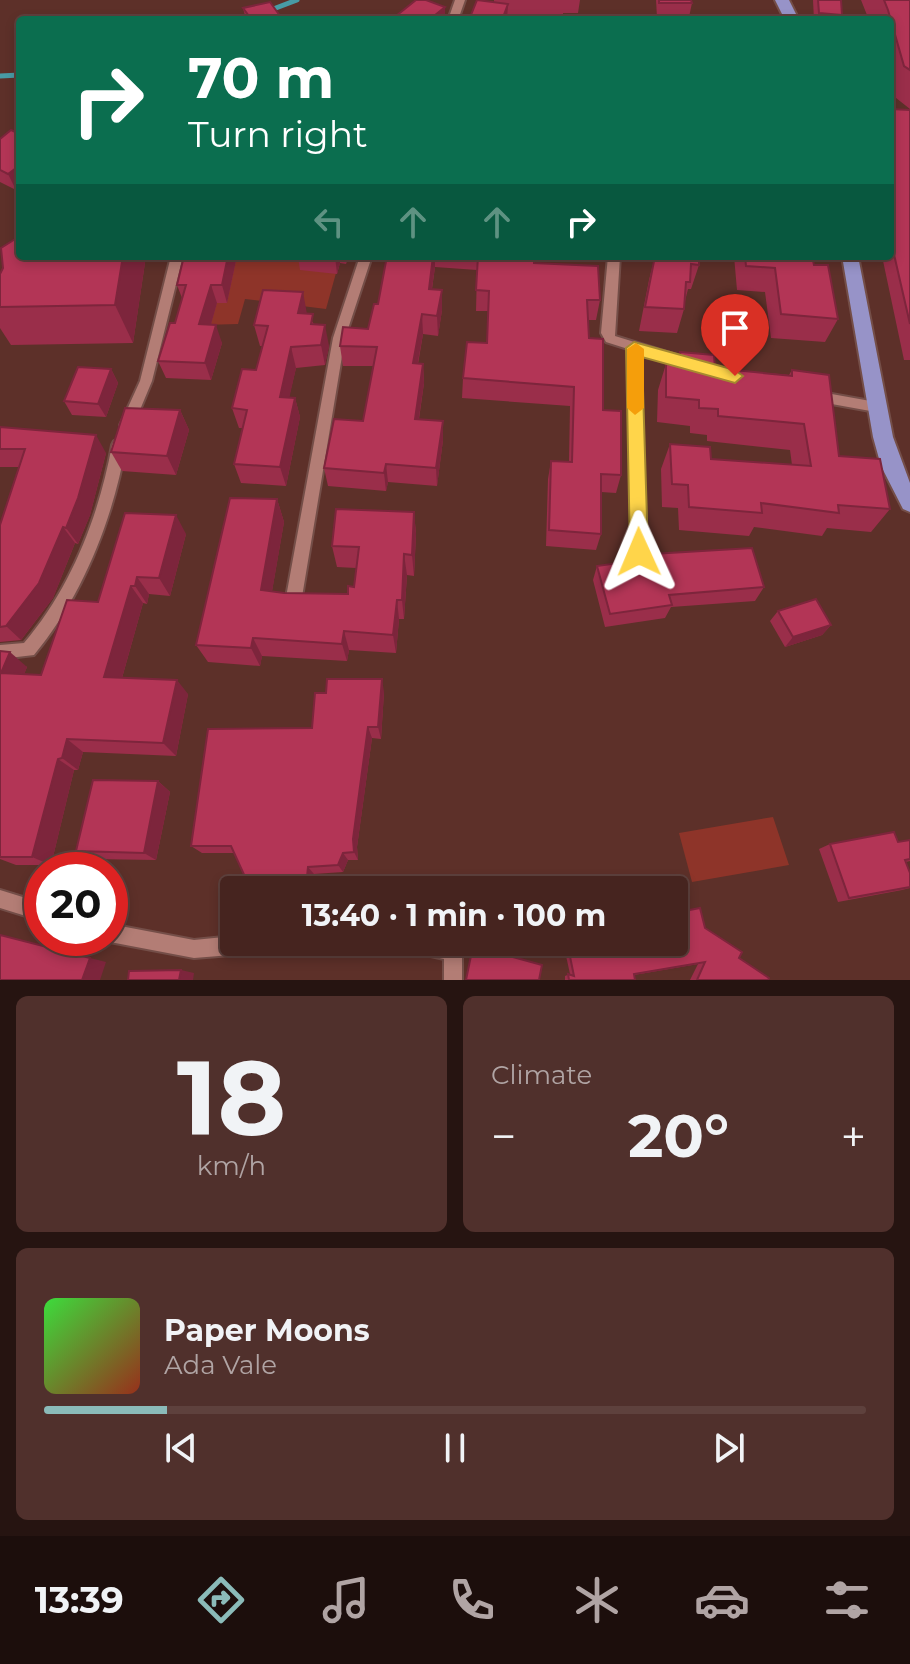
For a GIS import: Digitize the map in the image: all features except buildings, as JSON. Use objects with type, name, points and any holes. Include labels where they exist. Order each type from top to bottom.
[{"type":"main road","points":[[851,260],[876,407],[891,466],[910,503]]},
{"type":"street","points":[[0,652],[28,650],[48,630],[65,600],[102,508],[120,443],[146,381],[176,260]]},
{"type":"street","points":[[293,603],[339,338],[365,260]]},
{"type":"street","points":[[614,260],[607,333],[616,342],[706,368]]},
{"type":"street","points":[[634,348],[639,552]]},
{"type":"street","points":[[802,393],[876,407]]},
{"type":"street","points":[[0,899],[24,906]]},
{"type":"street","points":[[128,936],[194,949],[220,947]]},
{"type":"street","points":[[453,956],[453,980]]},
{"type":"shaded area","points":[[235,260],[308,260],[336,273],[326,309],[245,299],[238,324],[202,325]]},
{"type":"shaded area","points":[[773,817],[789,865],[692,882],[679,833]]},
{"type":"waterway","points":[[268,11],[297,0]]},
{"type":"waterway","points":[[0,76],[16,75]]},
{"type":"slow traffic","points":[[635,408],[636,349]]},
{"type":"route","points":[[639,552],[634,348],[735,376]]}]
